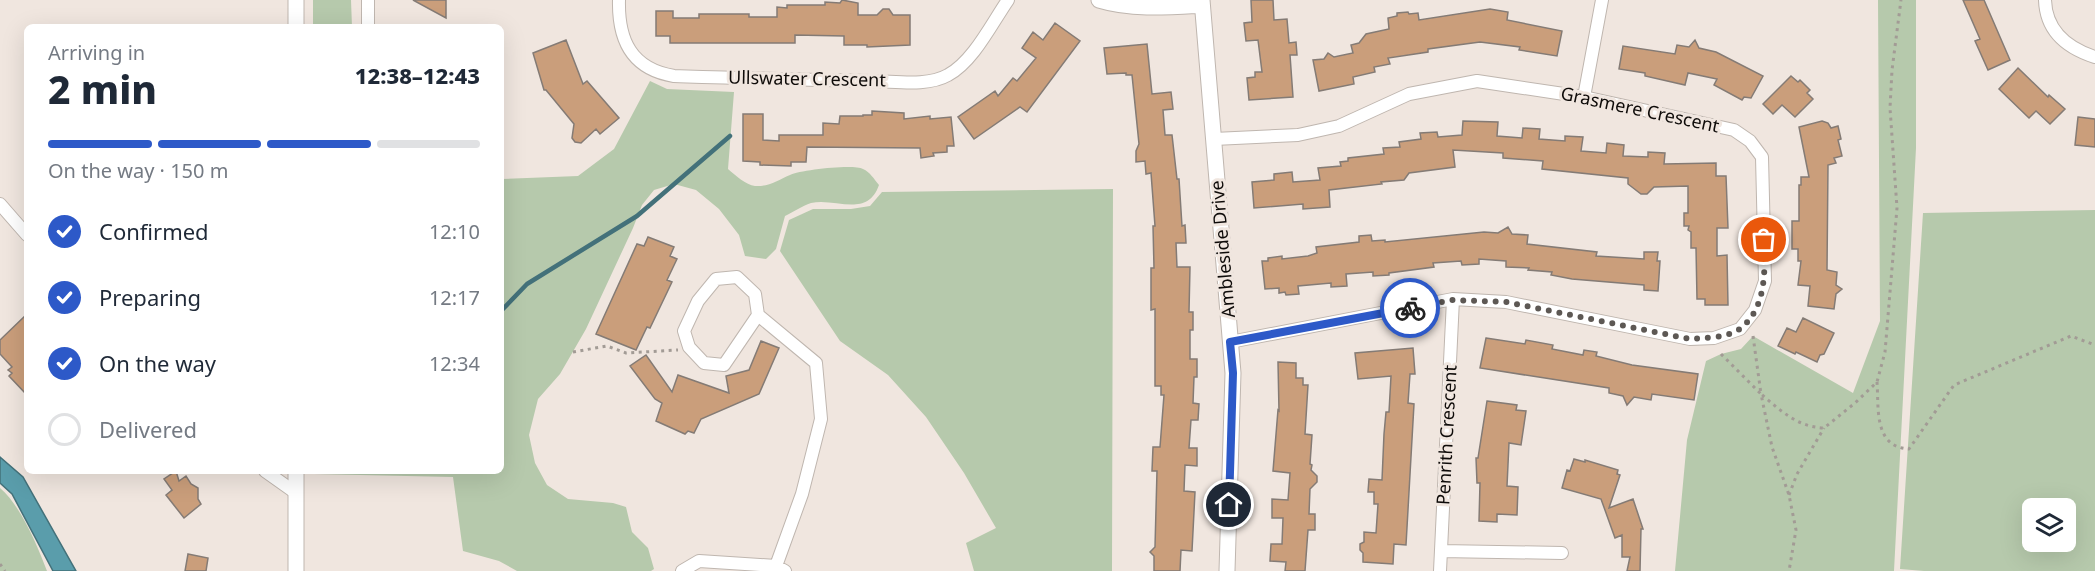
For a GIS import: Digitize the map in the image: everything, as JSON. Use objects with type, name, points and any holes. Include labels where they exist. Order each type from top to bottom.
[{"type":"street","points":[[296,0],[296,24]]},
{"type":"street","points":[[368,0],[368,24]]},
{"type":"street","name":"Ullswater Crescent","points":[[619,0],[622,36],[629,51],[658,73],[674,76],[918,81],[929,81],[948,75],[963,64],[1008,0]]},
{"type":"street","points":[[1099,0],[1110,4],[1149,7],[1202,3]]},
{"type":"street","points":[[1584,97],[1602,0]]},
{"type":"street","points":[[2045,0],[2046,14],[2057,34],[2078,51],[2095,57]]},
{"type":"street","name":"Ambleside Drive","points":[[1202,3],[1233,373],[1227,571]]},
{"type":"street","name":"Grasmere Crescent","points":[[1214,139],[1298,135],[1339,126],[1409,94],[1477,81],[1584,97],[1734,130],[1750,141],[1762,157],[1765,280],[1755,310],[1740,329],[1714,338],[1690,339],[1506,302],[1453,300],[1230,342]]},
{"type":"street","points":[[0,204],[24,232]]},
{"type":"street","points":[[682,571],[699,561],[780,569],[821,419],[816,363],[759,315],[755,294],[737,277],[716,279],[698,301],[684,331],[689,347],[704,363],[724,365],[759,315]]},
{"type":"street","name":"Penrith Crescent","points":[[1440,571],[1453,300]]},
{"type":"street","points":[[269,474],[296,493]]},
{"type":"street","points":[[296,474],[296,571]]},
{"type":"street","points":[[1441,551],[1562,553]]},
{"type":"path","points":[[1901,0],[1892,70],[1890,108],[1897,208],[1885,352],[1877,382],[1878,418],[1885,439],[1901,449],[1909,449],[1954,385],[2071,336],[2095,345]]},
{"type":"path","points":[[1754,336],[1761,394],[1772,447],[1789,495],[1796,530],[1789,571]]},
{"type":"path","points":[[573,352],[608,346],[626,353],[679,350]]},
{"type":"path","points":[[1721,354],[1761,394],[1795,422],[1813,428],[1824,428]]},
{"type":"path","points":[[1789,495],[1797,474],[1824,428],[1877,382]]},
{"type":"path","points":[[0,564],[5,571]]},
{"type":"green space","points":[[313,0],[351,0],[352,24],[313,24]]},
{"type":"green space","points":[[1878,0],[1916,0],[1916,148],[1894,571],[1675,571],[1687,440],[1706,361],[1741,349],[1753,336],[1853,393],[1880,321]]},
{"type":"green space","points":[[650,81],[667,89],[734,92],[728,169],[748,184],[765,185],[805,171],[849,167],[865,170],[879,185],[874,195],[859,204],[811,203],[785,216],[776,249],[766,259],[745,256],[739,235],[719,209],[696,190],[674,184],[654,190],[642,205],[586,329],[560,374],[538,399],[529,435],[535,463],[547,485],[568,499],[613,503],[626,507],[632,532],[648,548],[654,569],[651,571],[517,571],[499,561],[463,551],[453,477],[314,474],[504,474],[504,179],[578,176],[614,149]]},
{"type":"green space","points":[[1113,189],[1112,571],[974,571],[966,543],[996,528],[964,473],[926,417],[888,375],[840,341],[780,251],[789,220],[813,209],[851,209],[870,206],[882,192]]},
{"type":"green space","points":[[2095,210],[2095,571],[1900,569],[1923,213]]},
{"type":"green space","points":[[0,488],[21,515],[47,571],[0,571]]},
{"type":"water","points":[[0,457],[23,477],[76,571],[53,571],[12,494],[0,483]]},
{"type":"building","points":[[413,0],[446,0],[446,18]]},
{"type":"building","points":[[842,0],[858,3],[858,15],[877,15],[883,9],[889,9],[893,15],[910,15],[910,45],[867,47],[867,45],[844,45],[844,36],[795,35],[795,43],[670,43],[670,36],[656,36],[656,11],[673,11],[673,18],[699,18],[699,14],[749,14],[749,17],[777,17],[777,7],[825,5],[825,2],[840,3]]},
{"type":"building","points":[[1251,0],[1273,0],[1274,20],[1287,19],[1289,43],[1296,42],[1297,55],[1290,55],[1293,97],[1249,100],[1247,78],[1255,77],[1255,72],[1262,72],[1258,40],[1246,41],[1244,23],[1252,22]]},
{"type":"building","points":[[1963,0],[1984,0],[2010,60],[1988,70],[1975,41],[1980,39]]},
{"type":"building","points":[[1490,9],[1508,12],[1507,20],[1562,31],[1557,56],[1519,50],[1520,47],[1480,42],[1428,49],[1428,52],[1388,58],[1390,64],[1374,67],[1375,72],[1353,77],[1354,84],[1319,91],[1313,60],[1324,59],[1328,53],[1334,57],[1353,53],[1351,45],[1359,43],[1366,34],[1389,29],[1388,18],[1397,16],[1397,13],[1418,13],[1419,20]]},
{"type":"building","points":[[1055,23],[1080,41],[1027,112],[1020,107],[974,139],[958,117],[995,91],[998,96],[1013,78],[1017,81],[1036,58],[1022,48],[1033,32],[1043,40]]},
{"type":"building","points":[[566,40],[583,84],[587,81],[619,118],[600,134],[596,129],[581,143],[575,142],[572,138],[574,124],[544,90],[533,53]]},
{"type":"building","points":[[1695,40],[1699,48],[1716,52],[1763,76],[1751,98],[1744,97],[1742,100],[1714,85],[1717,79],[1688,73],[1685,85],[1645,76],[1645,73],[1619,69],[1623,46],[1675,54],[1677,45],[1689,47]]},
{"type":"building","points":[[1147,44],[1152,94],[1171,92],[1173,109],[1163,110],[1165,135],[1172,135],[1186,243],[1176,243],[1177,267],[1190,267],[1189,312],[1193,312],[1193,330],[1190,330],[1190,359],[1197,359],[1193,403],[1199,404],[1198,420],[1191,420],[1189,448],[1197,448],[1197,466],[1185,465],[1184,491],[1195,492],[1192,551],[1181,550],[1180,571],[1154,571],[1154,556],[1150,552],[1155,547],[1157,471],[1152,471],[1153,447],[1160,447],[1164,395],[1161,395],[1161,386],[1155,386],[1155,309],[1151,310],[1151,268],[1154,268],[1153,226],[1155,226],[1151,173],[1146,174],[1145,161],[1136,162],[1136,151],[1139,144],[1132,75],[1107,74],[1104,48]]},
{"type":"building","points":[[2018,68],[2048,97],[2049,95],[2065,109],[2050,124],[2036,111],[2029,118],[1999,89]]},
{"type":"building","points":[[1791,76],[1798,82],[1800,80],[1810,90],[1807,93],[1813,99],[1795,117],[1782,105],[1773,114],[1763,104]]},
{"type":"building","points":[[872,111],[904,113],[904,119],[930,116],[930,119],[951,117],[954,146],[947,146],[947,152],[933,153],[934,156],[921,158],[920,148],[807,147],[806,162],[791,162],[791,166],[760,165],[760,162],[743,161],[743,114],[763,114],[763,140],[779,141],[779,135],[823,135],[823,123],[839,124],[840,116],[872,115]]},
{"type":"building","points":[[2078,117],[2095,119],[2095,147],[2075,145]]},
{"type":"building","points":[[1463,121],[1498,122],[1497,136],[1522,138],[1523,128],[1540,129],[1539,139],[1565,141],[1565,136],[1583,137],[1581,151],[1606,153],[1607,143],[1624,145],[1623,156],[1648,157],[1648,152],[1665,153],[1664,164],[1716,163],[1716,176],[1726,176],[1728,228],[1717,228],[1717,256],[1727,255],[1728,305],[1705,305],[1705,299],[1697,299],[1696,248],[1691,248],[1689,226],[1684,226],[1684,213],[1688,213],[1688,186],[1654,187],[1647,194],[1641,194],[1628,184],[1628,178],[1542,169],[1543,161],[1503,158],[1503,153],[1453,150],[1455,167],[1409,173],[1404,180],[1329,190],[1330,207],[1303,209],[1303,204],[1254,208],[1252,182],[1274,180],[1274,174],[1292,172],[1293,182],[1320,180],[1318,168],[1341,166],[1340,162],[1348,161],[1348,158],[1384,154],[1383,148],[1400,147],[1399,142],[1421,139],[1420,133],[1437,132],[1438,137],[1462,135]]},
{"type":"building","points":[[1822,121],[1828,123],[1831,128],[1838,126],[1841,139],[1838,140],[1842,156],[1834,158],[1836,163],[1828,165],[1827,270],[1837,272],[1836,285],[1842,289],[1836,294],[1834,309],[1808,306],[1810,286],[1798,285],[1801,261],[1798,261],[1798,249],[1792,249],[1792,221],[1799,221],[1799,185],[1801,185],[1801,177],[1809,177],[1799,127]]},
{"type":"building","points":[[1508,227],[1512,234],[1528,235],[1527,244],[1597,252],[1596,256],[1644,259],[1644,252],[1658,252],[1657,261],[1660,261],[1658,291],[1644,290],[1644,285],[1572,279],[1551,275],[1552,272],[1506,267],[1506,261],[1479,259],[1479,264],[1462,265],[1461,261],[1433,263],[1434,267],[1389,273],[1389,275],[1373,276],[1373,272],[1346,274],[1347,286],[1331,287],[1331,283],[1298,286],[1299,294],[1279,293],[1279,288],[1265,289],[1262,261],[1268,261],[1268,258],[1308,256],[1317,253],[1316,247],[1359,242],[1359,236],[1371,235],[1372,241],[1385,240],[1385,242],[1484,232],[1498,233]]},
{"type":"building","points":[[648,237],[674,247],[670,256],[677,259],[667,280],[672,282],[650,328],[647,327],[636,350],[596,334],[637,244],[644,246]]},
{"type":"building","points":[[24,317],[24,392],[9,376],[12,373],[8,370],[12,367],[0,354],[0,340]]},
{"type":"building","points":[[1803,318],[1834,333],[1824,354],[1820,355],[1817,362],[1778,346],[1787,328],[1796,332]]},
{"type":"building","points":[[1486,338],[1525,344],[1526,340],[1553,345],[1552,349],[1583,355],[1584,350],[1597,352],[1596,356],[1632,365],[1698,374],[1694,400],[1652,394],[1651,400],[1634,397],[1627,405],[1623,396],[1609,393],[1609,388],[1480,368]]},
{"type":"building","points":[[761,341],[779,348],[759,394],[701,419],[694,433],[688,431],[685,434],[656,421],[662,403],[655,399],[630,366],[646,355],[672,392],[678,375],[729,393],[726,376],[749,370]]},
{"type":"building","points":[[1413,348],[1415,374],[1410,374],[1408,403],[1414,404],[1406,545],[1394,544],[1393,564],[1363,562],[1360,544],[1364,542],[1364,532],[1376,533],[1378,504],[1374,504],[1374,492],[1368,492],[1369,479],[1382,480],[1384,434],[1386,412],[1389,412],[1391,376],[1358,379],[1355,353]]},
{"type":"building","points":[[1278,362],[1296,363],[1296,378],[1303,378],[1303,385],[1308,385],[1305,434],[1312,435],[1310,464],[1312,465],[1311,470],[1317,476],[1317,482],[1310,489],[1309,514],[1315,514],[1315,530],[1308,530],[1305,571],[1285,571],[1286,562],[1270,561],[1271,544],[1282,544],[1283,518],[1272,518],[1272,499],[1288,500],[1290,473],[1273,471],[1279,411]]},
{"type":"building","points":[[1487,401],[1517,405],[1516,410],[1526,411],[1521,445],[1509,443],[1507,486],[1518,487],[1517,515],[1497,514],[1497,522],[1479,521],[1480,483],[1477,483],[1476,458],[1478,458]]},
{"type":"building","points":[[1574,459],[1618,470],[1617,474],[1620,475],[1609,508],[1633,499],[1643,529],[1641,529],[1640,571],[1627,571],[1630,557],[1622,557],[1622,535],[1615,538],[1601,499],[1562,488],[1567,470],[1570,471]]},
{"type":"building","points":[[172,474],[177,474],[179,481],[186,476],[191,484],[198,488],[198,499],[201,504],[184,518],[166,495],[172,490],[164,479]]},
{"type":"building","points":[[188,554],[208,558],[206,571],[185,571]]},
{"type":"waterway","points":[[504,308],[527,284],[637,216],[730,136]]},
{"type":"way so far","points":[[1410,308],[1453,300],[1506,302],[1690,339],[1714,338],[1740,329],[1755,310],[1765,280],[1764,240]]},
{"type":"route","points":[[1229,505],[1233,373],[1230,342],[1410,308]]}]
